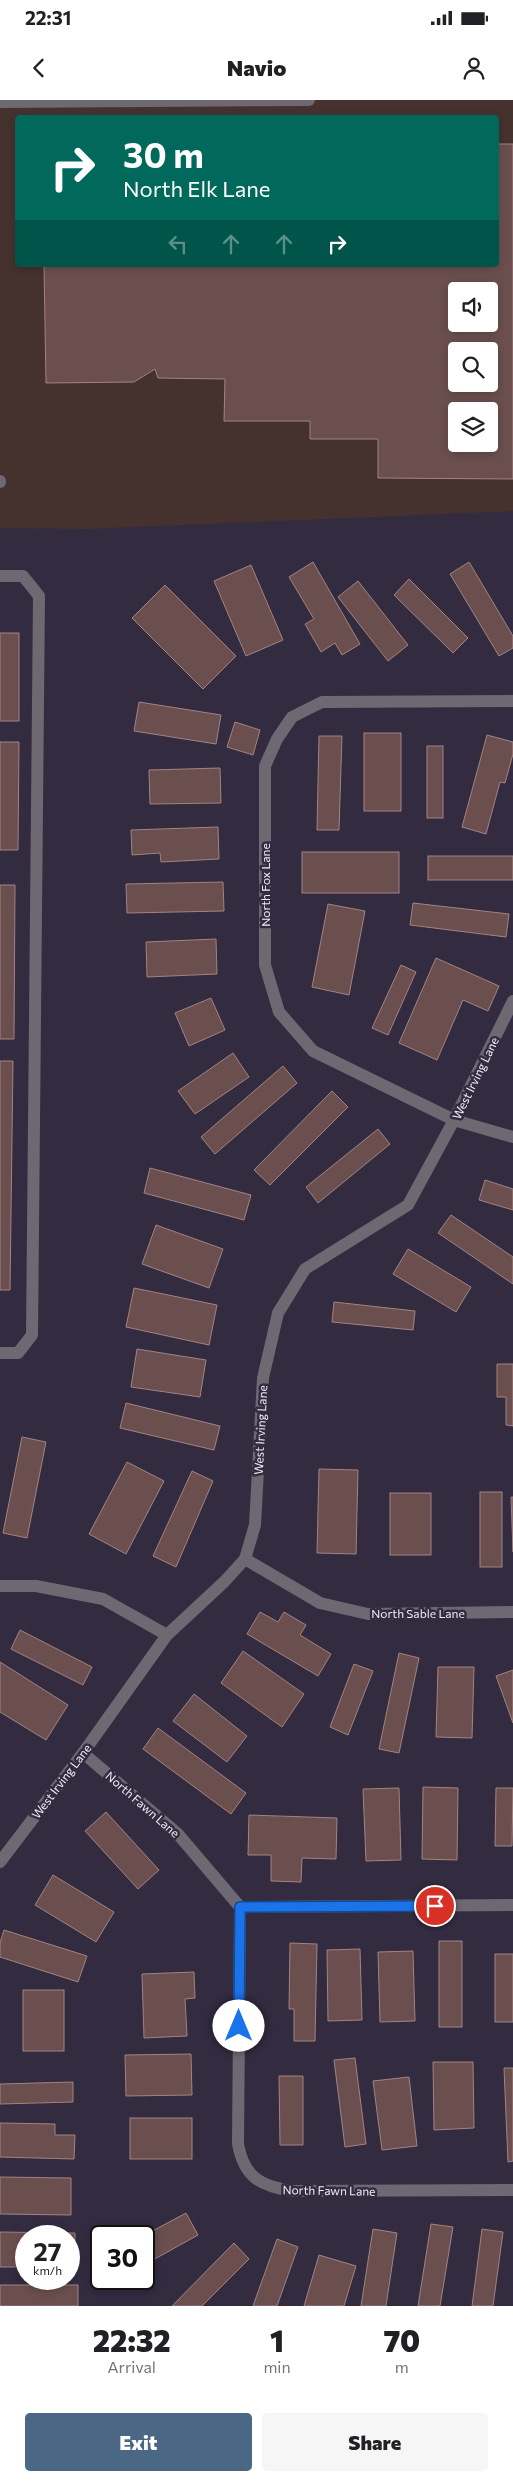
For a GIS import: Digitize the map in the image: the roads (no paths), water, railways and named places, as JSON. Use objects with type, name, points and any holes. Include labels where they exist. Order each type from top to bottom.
[{"type":"street","points":[[0,102],[309,100]]},
{"type":"street","points":[[0,576],[23,576],[39,596],[32,1335],[18,1353],[0,1353]]},
{"type":"street","name":"North Fox Lane","points":[[513,701],[322,702],[292,716],[277,739],[265,766],[265,965],[279,1012],[313,1051],[454,1120],[513,1137]]},
{"type":"street","name":"West Irving Lane","points":[[0,1862],[83,1753],[167,1635],[224,1582],[245,1559],[255,1525],[263,1378],[278,1313],[306,1269],[408,1205],[454,1120],[513,1001]]},
{"type":"street","name":"North Sable Lane","points":[[245,1559],[320,1603],[368,1614],[513,1612]]},
{"type":"street","points":[[0,1586],[36,1586],[103,1599],[167,1635]]},
{"type":"street","name":"North Fawn Lane","points":[[83,1753],[177,1832],[240,1907],[238,2144],[241,2162],[252,2176],[272,2188],[292,2192],[513,2190]]},
{"type":"street","points":[[240,1907],[513,1905]]}]
